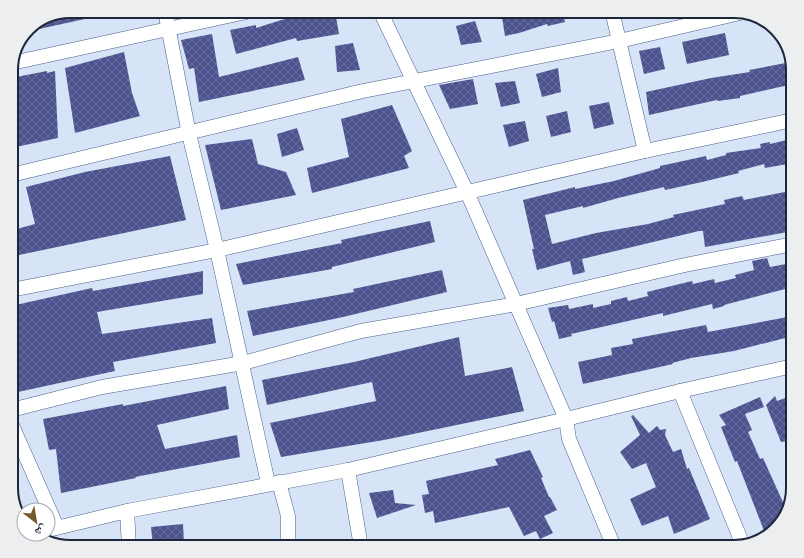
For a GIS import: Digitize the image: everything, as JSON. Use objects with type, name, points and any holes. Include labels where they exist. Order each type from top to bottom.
[{"type":"street","points":[[166,18],[188,134],[243,363],[274,483],[288,516],[288,540]]},
{"type":"street","points":[[19,63],[221,18]]},
{"type":"street","points":[[383,18],[467,192],[516,304],[566,419],[569,440],[611,540]]},
{"type":"street","points":[[614,18],[645,150]]},
{"type":"street","points":[[18,173],[363,91],[619,41],[718,18]]},
{"type":"street","points":[[18,289],[217,250],[645,150],[786,121]]},
{"type":"street","points":[[18,408],[102,387],[243,363],[361,331],[516,304],[685,265],[786,245]]},
{"type":"street","points":[[56,527],[274,483],[348,470],[680,391],[786,370]]},
{"type":"street","points":[[680,391],[741,540]]},
{"type":"street","points":[[18,441],[42,502]]},
{"type":"street","points":[[348,470],[360,540]]},
{"type":"street","points":[[127,512],[129,540]]},
{"type":"building","points":[[63,18],[89,18],[39,29],[44,25]]},
{"type":"building","points":[[288,18],[336,18],[339,34],[297,41],[296,38],[236,54],[230,30],[256,25],[256,28]]},
{"type":"building","points":[[502,18],[564,18],[565,22],[548,26],[547,24],[505,36]]},
{"type":"building","points":[[475,21],[482,42],[461,45],[456,26]]},
{"type":"building","points":[[725,33],[729,55],[687,64],[682,42]]},
{"type":"building","points":[[212,34],[219,77],[298,57],[305,80],[199,102],[194,68],[189,69],[181,40]]},
{"type":"building","points":[[353,43],[360,70],[337,72],[335,46]]},
{"type":"building","points":[[660,47],[665,69],[644,74],[639,51]]},
{"type":"building","points":[[124,52],[132,93],[140,116],[75,133],[65,68]]},
{"type":"building","points":[[785,63],[786,86],[740,96],[740,98],[717,100],[649,115],[646,92],[711,78],[750,72],[749,70]]},
{"type":"building","points":[[558,68],[561,92],[542,97],[536,74]]},
{"type":"building","points":[[47,71],[47,73],[55,71],[58,138],[18,147],[18,77]]},
{"type":"building","points":[[473,79],[478,104],[450,109],[439,85]]},
{"type":"building","points":[[515,81],[520,103],[501,107],[495,83]]},
{"type":"building","points":[[609,102],[614,124],[594,129],[589,106]]},
{"type":"building","points":[[392,105],[412,151],[404,156],[409,168],[312,193],[307,168],[349,157],[341,119]]},
{"type":"building","points":[[567,111],[571,132],[551,137],[546,116]]},
{"type":"building","points":[[525,121],[529,141],[509,147],[503,125]]},
{"type":"building","points":[[297,128],[304,150],[282,157],[277,134]]},
{"type":"building","points":[[252,139],[258,164],[286,172],[296,195],[221,210],[205,145]]},
{"type":"building","points":[[786,140],[786,164],[765,168],[764,164],[738,171],[739,173],[702,182],[665,190],[664,187],[583,208],[583,206],[545,215],[552,244],[596,233],[648,224],[674,217],[673,215],[725,204],[724,200],[742,196],[744,200],[786,192],[786,232],[705,247],[703,231],[699,231],[582,259],[585,272],[573,275],[570,261],[537,270],[523,200],[575,187],[575,189],[614,181],[660,168],[660,166],[706,156],[707,160],[726,155],[726,153],[761,148],[760,144],[770,142],[770,144]]},
{"type":"building","points":[[170,156],[186,220],[19,255],[18,229],[35,224],[26,187],[85,172]]},
{"type":"building","points":[[430,221],[435,242],[332,267],[332,269],[243,285],[236,264],[342,243],[341,240]]},
{"type":"building","points":[[767,258],[770,267],[786,264],[786,289],[713,309],[712,304],[663,316],[663,313],[571,334],[572,336],[559,339],[554,321],[552,322],[548,308],[568,305],[569,309],[593,304],[593,308],[611,304],[611,301],[627,297],[628,301],[648,296],[647,292],[692,281],[693,284],[714,279],[715,283],[736,278],[735,275],[754,270],[752,261]]},
{"type":"building","points":[[442,270],[447,292],[343,317],[253,336],[247,311],[354,292],[353,289]]},
{"type":"building","points":[[203,271],[203,294],[97,312],[102,334],[212,318],[216,343],[113,362],[115,371],[18,392],[18,304],[92,288],[93,291]]},
{"type":"building","points":[[786,317],[786,338],[734,351],[691,358],[672,363],[673,364],[583,384],[578,362],[612,355],[611,348],[633,344],[632,339],[706,325],[708,332]]},
{"type":"building","points":[[459,337],[465,376],[512,367],[524,411],[384,440],[281,457],[270,423],[376,401],[372,382],[267,405],[262,380],[354,362]]},
{"type":"building","points":[[226,386],[229,409],[157,425],[165,449],[237,435],[240,457],[61,493],[56,449],[49,450],[43,419],[123,404],[123,406]]},
{"type":"building","points":[[775,396],[777,401],[786,398],[786,441],[781,442],[766,405]]},
{"type":"building","points":[[760,397],[764,407],[745,414],[752,430],[748,432],[760,459],[763,458],[783,503],[777,517],[764,530],[737,461],[735,462],[721,427],[726,425],[719,415]]},
{"type":"building","points":[[633,415],[649,433],[657,426],[660,430],[666,429],[665,435],[673,452],[681,449],[687,469],[689,468],[710,519],[674,534],[668,516],[642,526],[630,499],[656,487],[646,463],[632,469],[620,452],[640,435],[631,416]]},
{"type":"building","points":[[530,450],[543,477],[541,478],[549,497],[557,510],[544,516],[553,533],[540,539],[536,531],[524,536],[509,507],[435,523],[433,511],[425,513],[422,495],[429,494],[426,481],[498,465],[495,459]]},
{"type":"building","points":[[393,490],[395,503],[416,505],[377,518],[369,493]]},
{"type":"building","points":[[183,524],[184,540],[152,540],[151,527]]}]
